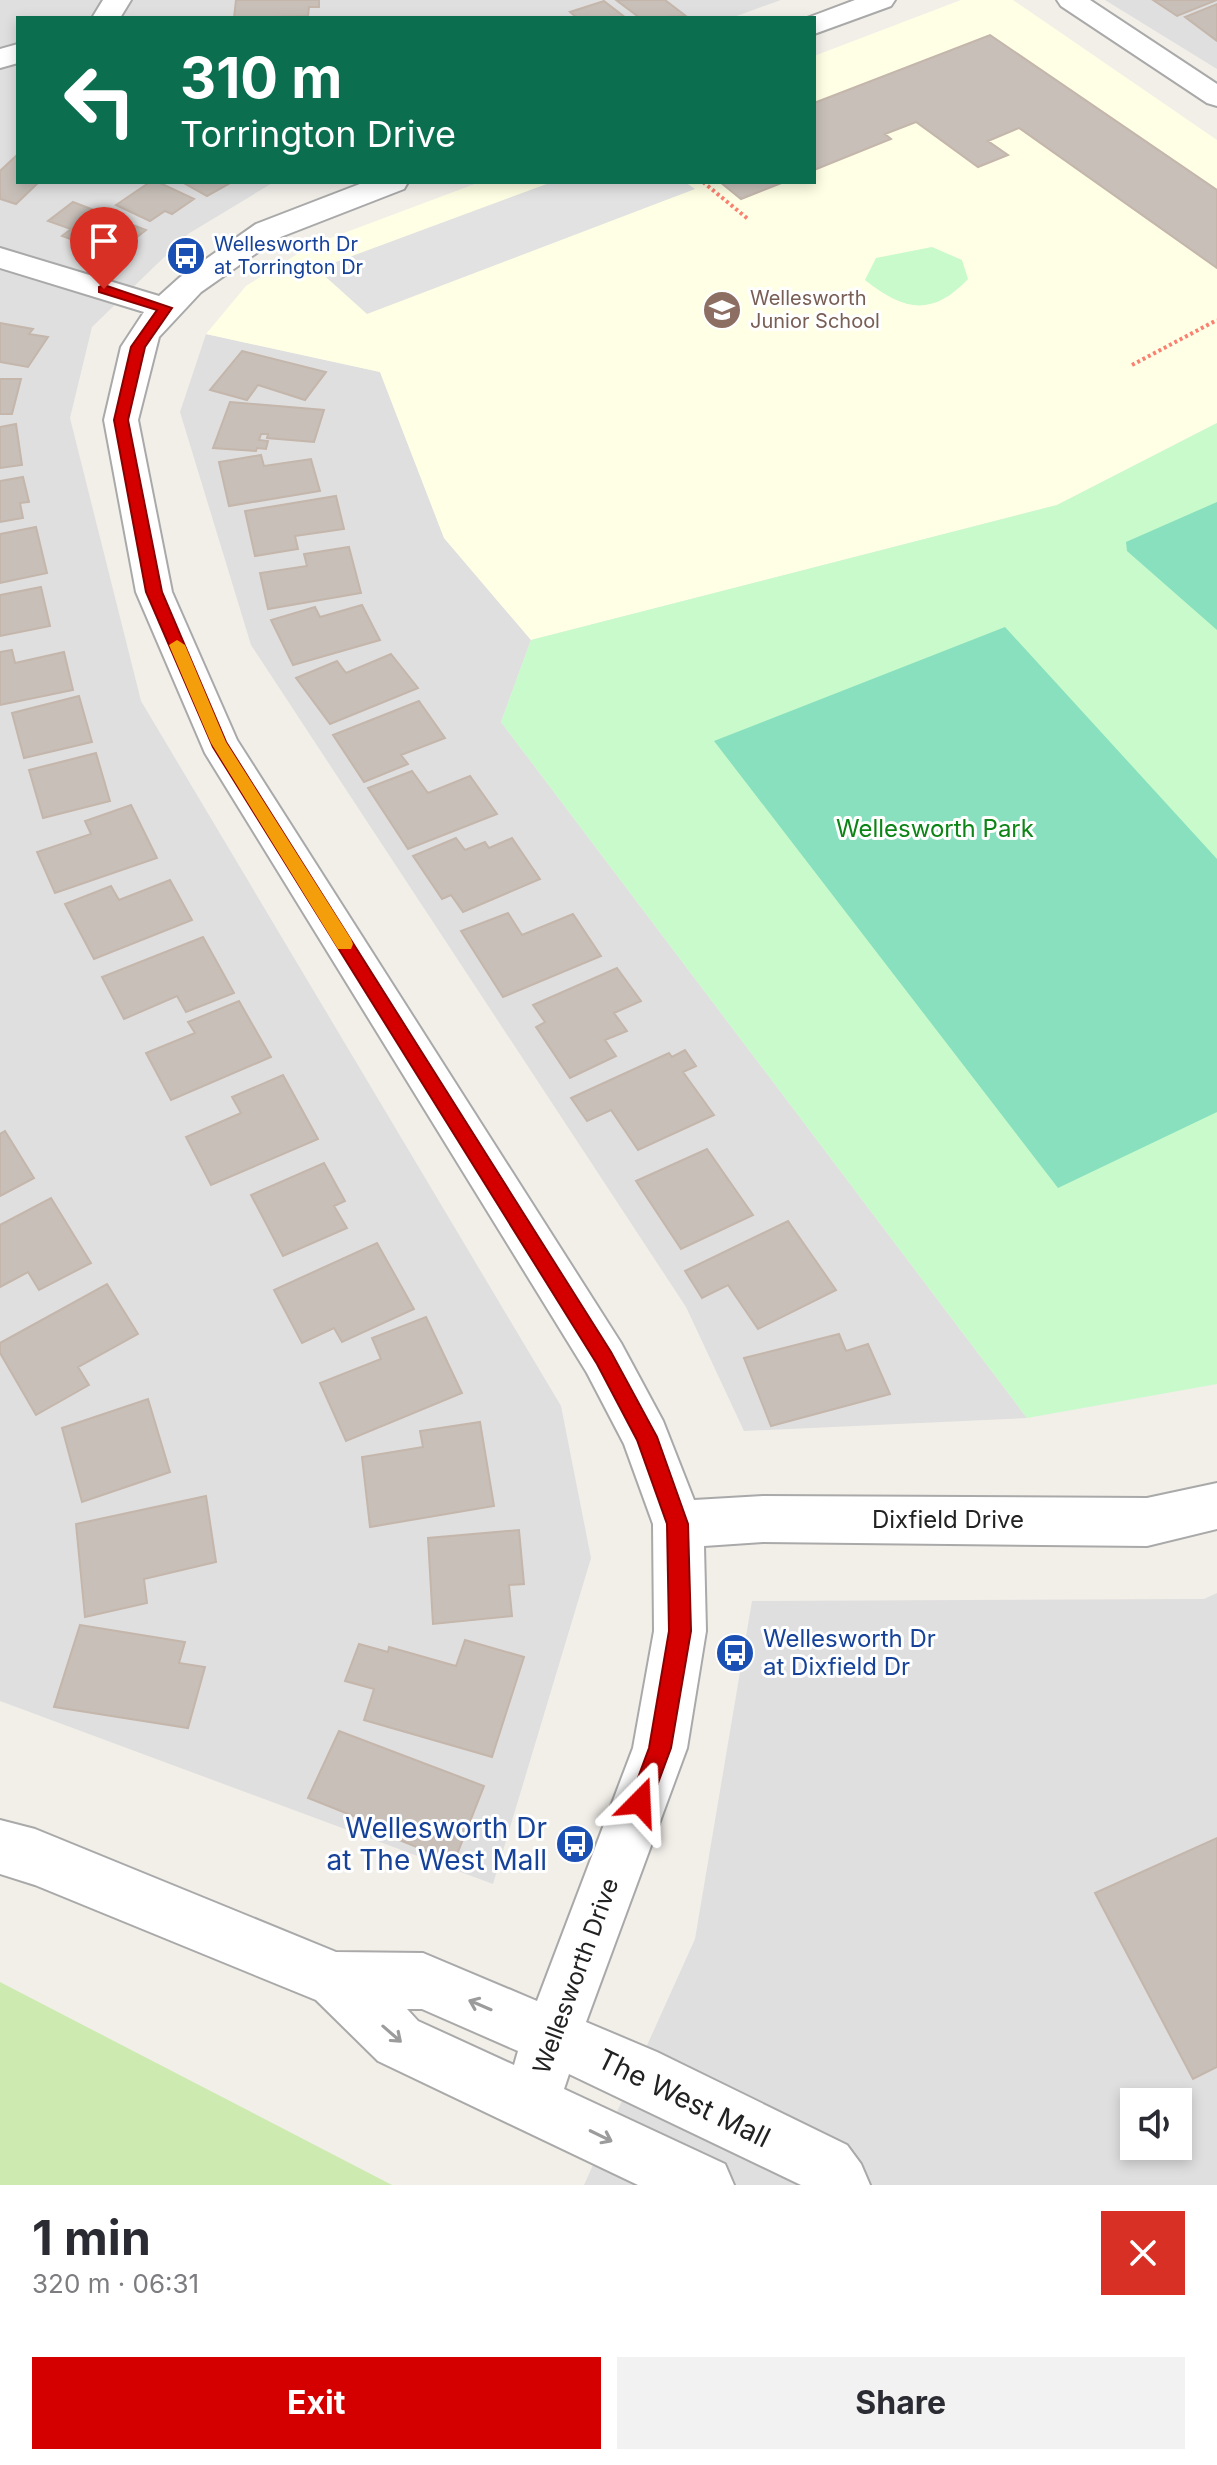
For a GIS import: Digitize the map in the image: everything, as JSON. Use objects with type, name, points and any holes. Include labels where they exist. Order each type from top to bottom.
[{"type":"street","points":[[816,24],[881,0]]},
{"type":"street","points":[[1071,0],[1217,97]]},
{"type":"street","name":"Wellesworth Drive","points":[[388,184],[267,231],[190,285],[165,308],[138,347],[121,420],[154,592],[219,743],[604,1358],[646,1437],[678,1524],[680,1631],[660,1748],[552,2036],[531,2102]]},
{"type":"street","points":[[0,258],[165,308]]},
{"type":"street","name":"Dixfield Drive","points":[[678,1524],[754,1519],[1147,1522],[1217,1506]]},
{"type":"street","name":"The West Mall","points":[[0,1847],[35,1857],[336,1980],[423,1981],[552,2036],[826,2166],[840,2185]]},
{"type":"street","name":"The West Mall","points":[[336,1980],[398,2041],[704,2185]]},
{"type":"path","points":[[705,184],[748,219]]},
{"type":"path","points":[[1132,365],[1217,320]]},
{"type":"shaded area","points":[[0,0],[781,0],[737,16],[16,16],[16,184],[271,184],[188,234],[92,327],[70,418],[141,701],[561,1406],[591,1558],[493,1884],[0,1701]]},
{"type":"shaded area","name":"Wellesworth Junior School","points":[[961,0],[1013,0],[1217,140],[1217,423],[1057,505],[531,640],[444,538],[380,372],[206,334],[246,286],[312,245],[475,184],[816,184],[816,55]]},
{"type":"shaded area","points":[[1105,0],[1217,0],[1217,69]]},
{"type":"shaded area","points":[[547,184],[688,184],[695,189],[367,314],[317,269]]},
{"type":"shaded area","points":[[206,334],[380,372],[444,538],[531,640],[501,722],[1027,1418],[744,1431],[686,1307],[251,645],[180,412]]},
{"type":"shaded area","points":[[1217,1593],[1217,2185],[584,2185],[695,1939],[752,1601],[1204,1599]]},
{"type":"green space","points":[[932,247],[962,260],[968,279],[942,300],[918,305],[905,303],[865,280],[876,258]]},
{"type":"green space","name":"Wellesworth Park","points":[[1217,423],[1217,1384],[1027,1418],[501,722],[531,640],[1057,505]]},
{"type":"green space","points":[[1217,502],[1217,630],[1127,551],[1126,542]]},
{"type":"green space","points":[[1005,627],[1217,859],[1217,1112],[1058,1188],[714,741]]},
{"type":"green space","points":[[0,1982],[392,2185],[0,2185]]},
{"type":"building","points":[[236,0],[319,0],[319,7],[309,7],[308,16],[234,16]]},
{"type":"building","points":[[616,0],[665,0],[686,16],[637,16]]},
{"type":"building","points":[[1153,0],[1217,0],[1177,16]]},
{"type":"building","points":[[604,1],[623,16],[575,16],[570,12]]},
{"type":"building","points":[[1217,4],[1217,41],[1185,17]]},
{"type":"building","points":[[990,35],[1217,190],[1217,268],[1019,128],[988,141],[1008,155],[978,167],[916,122],[885,134],[891,139],[816,169],[816,102]]},
{"type":"building","points":[[16,156],[16,184],[37,184],[16,204],[0,199],[0,171]]},
{"type":"building","points":[[147,184],[162,184],[194,199],[172,214],[165,211],[150,221],[116,205]]},
{"type":"building","points":[[186,184],[228,184],[207,196]]},
{"type":"building","points":[[722,184],[779,184],[741,199]]},
{"type":"building","points":[[73,202],[146,230],[114,255],[62,236],[71,229],[48,221]]},
{"type":"building","points":[[0,323],[33,329],[29,334],[48,337],[28,367],[0,362]]},
{"type":"building","points":[[242,351],[326,372],[305,400],[258,385],[247,400],[210,390]]},
{"type":"building","points":[[0,379],[21,379],[12,414],[0,414]]},
{"type":"building","points":[[230,402],[324,410],[314,442],[267,438],[268,434],[261,434],[259,440],[268,441],[266,449],[213,448]]},
{"type":"building","points":[[16,424],[22,465],[0,468],[0,427]]},
{"type":"building","points":[[261,455],[264,466],[311,459],[320,491],[229,506],[219,462]]},
{"type":"building","points":[[23,477],[29,502],[20,503],[23,518],[0,522],[0,481]]},
{"type":"building","points":[[336,496],[344,529],[295,536],[298,549],[255,556],[245,511]]},
{"type":"building","points":[[36,527],[47,573],[0,583],[0,534]]},
{"type":"building","points":[[349,547],[361,593],[268,609],[260,573],[307,566],[304,554]]},
{"type":"building","points":[[41,587],[50,626],[0,636],[0,595]]},
{"type":"building","points":[[362,605],[380,640],[293,665],[271,620],[315,607],[320,617]]},
{"type":"building","points":[[12,650],[15,663],[64,652],[73,690],[0,705],[0,652]]},
{"type":"building","points":[[391,654],[418,688],[330,724],[296,678],[337,661],[346,673]]},
{"type":"building","points":[[79,696],[92,742],[24,758],[12,713]]},
{"type":"building","points":[[419,701],[445,738],[401,755],[408,764],[364,782],[333,735]]},
{"type":"building","points":[[96,753],[110,801],[43,818],[29,770]]},
{"type":"building","points":[[412,771],[428,793],[470,776],[497,814],[408,849],[368,788]]},
{"type":"building","points":[[131,805],[157,858],[55,893],[37,852],[91,834],[85,821]]},
{"type":"building","points":[[456,838],[465,850],[485,842],[489,848],[512,838],[540,879],[463,912],[451,895],[442,899],[413,856]]},
{"type":"building","points":[[170,880],[192,920],[94,959],[65,904],[111,886],[119,900]]},
{"type":"building","points":[[508,913],[522,935],[573,914],[601,956],[503,997],[461,931]]},
{"type":"building","points":[[203,937],[234,993],[186,1012],[177,996],[124,1019],[102,977]]},
{"type":"building","points":[[617,968],[641,1001],[614,1013],[627,1031],[605,1040],[616,1056],[570,1078],[536,1027],[545,1022],[533,1005]]},
{"type":"building","points":[[239,1001],[271,1057],[171,1100],[146,1053],[195,1033],[188,1022]]},
{"type":"building","points":[[685,1050],[696,1066],[683,1072],[714,1115],[638,1150],[611,1110],[587,1121],[571,1098],[669,1053],[672,1057]]},
{"type":"building","points":[[283,1075],[318,1139],[211,1185],[186,1137],[241,1113],[232,1097]]},
{"type":"building","points":[[5,1131],[34,1178],[0,1196],[0,1134]]},
{"type":"building","points":[[707,1149],[753,1215],[681,1249],[636,1181]]},
{"type":"building","points":[[324,1163],[345,1201],[334,1206],[347,1228],[283,1256],[251,1195]]},
{"type":"building","points":[[51,1198],[91,1263],[39,1290],[28,1272],[0,1287],[0,1225]]},
{"type":"building","points":[[788,1221],[836,1290],[758,1329],[728,1285],[702,1298],[685,1271]]},
{"type":"building","points":[[377,1243],[414,1309],[342,1342],[334,1328],[302,1343],[274,1290]]},
{"type":"building","points":[[107,1284],[138,1334],[78,1367],[89,1385],[36,1415],[0,1353],[0,1343]]},
{"type":"building","points":[[426,1317],[462,1393],[346,1441],[320,1383],[381,1359],[372,1338]]},
{"type":"building","points":[[839,1334],[846,1351],[868,1344],[890,1394],[771,1426],[744,1358]]},
{"type":"building","points":[[148,1399],[170,1472],[82,1502],[62,1428]]},
{"type":"building","points":[[480,1422],[494,1506],[370,1527],[362,1457],[423,1447],[420,1431]]},
{"type":"building","points":[[206,1496],[216,1562],[144,1579],[147,1603],[85,1617],[76,1524]]},
{"type":"building","points":[[519,1530],[524,1584],[509,1585],[512,1616],[433,1624],[428,1538]]},
{"type":"building","points":[[80,1625],[185,1642],[179,1663],[205,1667],[188,1728],[54,1707]]},
{"type":"building","points":[[465,1640],[524,1657],[492,1757],[364,1720],[374,1689],[345,1681],[359,1644],[388,1652],[389,1647],[456,1666]]},
{"type":"building","points":[[339,1731],[484,1786],[454,1862],[389,1836],[391,1831],[308,1798]]},
{"type":"building","points":[[1217,1838],[1217,2067],[1193,2079],[1095,1893]]},
{"type":"slow traffic","points":[[177,645],[219,743],[345,944]]},
{"type":"place","name":"Wellesworth Dr at Torrington Dr","points":[[186,256]]},
{"type":"place","name":"Wellesworth Junior School","points":[[722,310]]},
{"type":"place","name":"Wellesworth Dr at Dixfield Dr","points":[[735,1653]]},
{"type":"place","name":"Wellesworth Dr at The West Mall","points":[[575,1844]]},
{"type":"route","points":[[104,289],[165,308],[144,334],[138,347],[121,420],[154,592],[219,743],[604,1358],[646,1437],[678,1524],[680,1631],[660,1748],[640,1802]]}]
